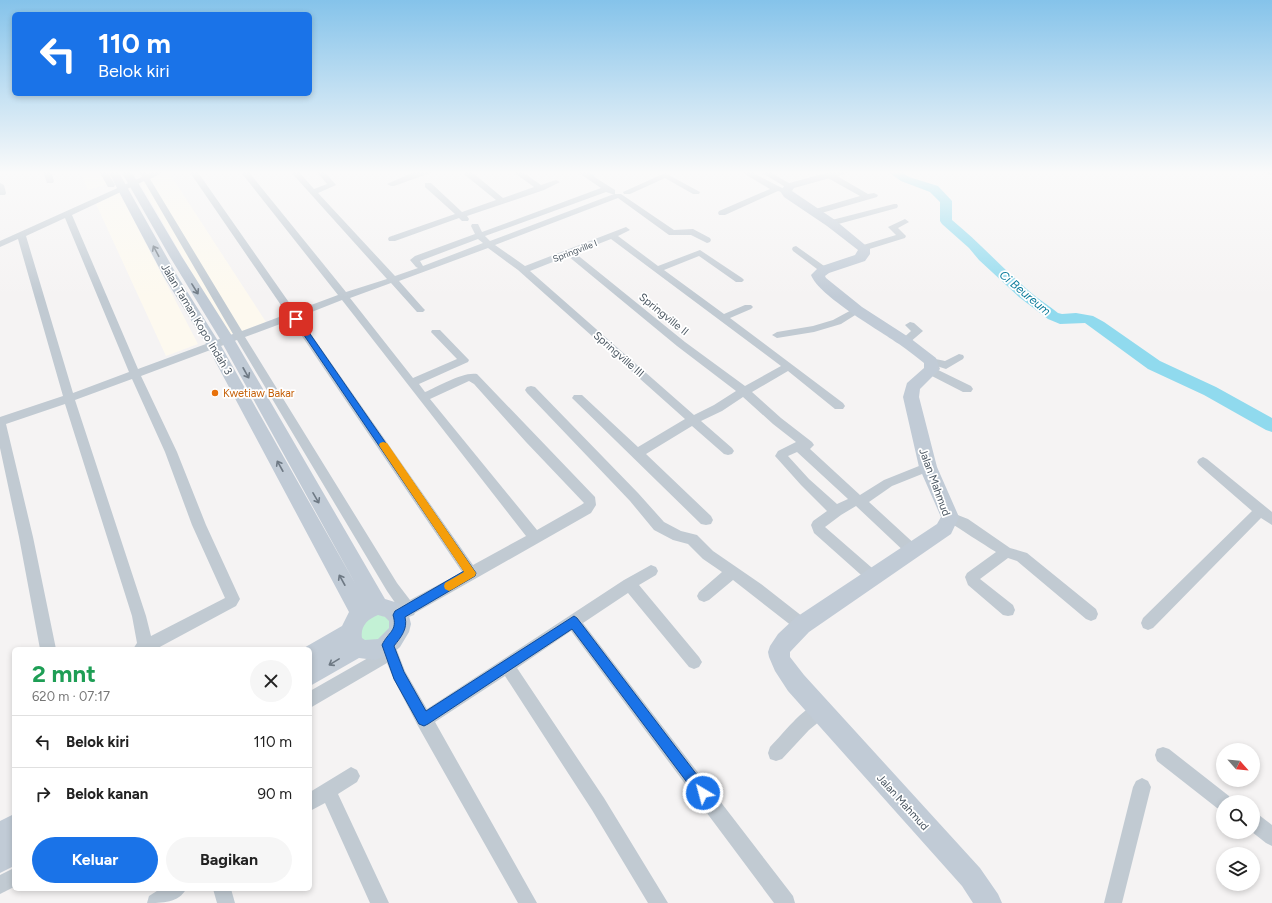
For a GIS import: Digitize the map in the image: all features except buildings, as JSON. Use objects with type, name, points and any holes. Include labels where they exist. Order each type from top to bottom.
[{"type":"main road","name":"Jalan Taman Kopo Indah 3","points":[[139,213],[171,277],[226,339],[369,610]]},
{"type":"main road","name":"Jalan Taman Kopo Indah 3","points":[[146,213],[176,257],[226,339],[275,410],[369,610]]},
{"type":"main road","points":[[817,213],[863,248],[864,254],[860,258],[824,270],[818,275],[820,280],[857,310],[908,333],[931,366]]},
{"type":"main road","name":"Jalan Mahmud","points":[[931,366],[913,387],[911,397],[928,466],[950,517],[944,529],[874,578],[802,625],[782,643],[778,650],[778,658],[796,683],[971,877],[989,903]]},
{"type":"main road","points":[[391,608],[404,612],[398,632],[389,649],[367,651],[354,640],[353,624],[369,610],[391,608]]},
{"type":"main road","points":[[312,655],[354,640]]},
{"type":"main road","points":[[312,674],[354,640]]},
{"type":"main road","points":[[0,835],[12,828]]},
{"type":"main road","points":[[0,860],[12,853]]},
{"type":"street","points":[[0,244],[68,213]]},
{"type":"street","points":[[68,213],[134,374],[171,452],[198,525],[233,599],[231,602],[146,647]]},
{"type":"street","points":[[167,213],[190,253],[226,339]]},
{"type":"street","points":[[222,213],[471,573]]},
{"type":"street","points":[[278,213],[535,538]]},
{"type":"street","points":[[332,213],[420,310]]},
{"type":"street","points":[[392,239],[466,213]]},
{"type":"street","points":[[564,213],[491,241],[418,258],[415,260],[419,268],[426,273],[436,272],[491,241],[564,213]]},
{"type":"street","points":[[645,213],[672,233],[693,232],[707,240]]},
{"type":"street","points":[[831,223],[868,213]]},
{"type":"street","points":[[461,215],[491,241]]},
{"type":"street","points":[[863,248],[902,236],[892,227],[906,222]]},
{"type":"street","name":"Springville I","points":[[524,270],[626,230]]},
{"type":"street","points":[[21,235],[138,616],[144,647]]},
{"type":"street","points":[[612,236],[788,366],[839,406]]},
{"type":"street","name":"Springville III","points":[[491,241],[500,254],[509,258],[524,270],[728,451]]},
{"type":"street","points":[[796,249],[824,270]]},
{"type":"street","points":[[176,257],[190,253]]},
{"type":"street","name":"Springville II","points":[[570,253],[676,339],[744,391],[777,421],[808,445]]},
{"type":"street","points":[[656,269],[698,253],[702,253],[739,280]]},
{"type":"street","points":[[48,647],[26,537],[0,422],[70,398],[419,268]]},
{"type":"street","points":[[723,318],[748,307]]},
{"type":"street","points":[[777,335],[814,329],[837,322],[857,310]]},
{"type":"street","points":[[412,383],[464,360],[436,332]]},
{"type":"street","points":[[931,366],[946,365],[959,357]]},
{"type":"street","points":[[638,453],[694,420],[718,408],[744,391],[777,374],[788,366]]},
{"type":"street","points":[[931,366],[967,389]]},
{"type":"street","points":[[275,410],[392,587],[404,612],[586,509],[590,505],[590,501],[473,378],[467,378],[424,397]]},
{"type":"street","points":[[531,390],[634,497],[659,526],[678,536],[692,539],[708,555],[786,610],[802,625]]},
{"type":"street","points":[[578,398],[638,453],[706,520]]},
{"type":"street","points":[[836,511],[792,469],[781,456],[782,454],[798,446],[800,447],[912,551]]},
{"type":"street","points":[[1203,462],[1272,520]]},
{"type":"street","points":[[874,578],[819,529],[818,525],[836,511],[867,498],[888,483],[928,466]]},
{"type":"street","points":[[1148,623],[1261,510]]},
{"type":"street","points":[[950,517],[963,523],[1006,552],[1022,557],[1091,614]]},
{"type":"street","points":[[1006,552],[972,577],[972,579],[1008,610]]},
{"type":"street","points":[[424,720],[574,622],[629,584],[651,572]]},
{"type":"street","points":[[704,596],[733,572]]},
{"type":"street","points":[[629,584],[694,662]]},
{"type":"street","points":[[574,622],[786,903]]},
{"type":"street","points":[[312,699],[389,649],[399,675],[528,903]]},
{"type":"street","points":[[507,666],[598,804],[659,903]]},
{"type":"street","points":[[776,754],[803,724],[820,710]]},
{"type":"street","points":[[1163,755],[1216,797]]},
{"type":"street","points":[[312,801],[351,776]]},
{"type":"street","points":[[1113,903],[1142,787]]},
{"type":"street","points":[[328,791],[380,903]]},
{"type":"street","points":[[1260,827],[1272,837]]},
{"type":"street","points":[[0,885],[12,878]]},
{"type":"street","points":[[156,903],[174,891]]},
{"type":"street","points":[[223,891],[226,903]]},
{"type":"shaded area","points":[[100,213],[130,213],[198,344],[166,356]]},
{"type":"shaded area","points":[[157,213],[195,213],[266,322],[228,336]]},
{"type":"green space","points":[[375,613],[391,619],[391,632],[363,648],[354,628]]},
{"type":"waterway","name":"Ci Beureum","points":[[946,213],[946,221],[974,245],[984,257],[1024,294],[1053,316],[1060,319],[1088,319],[1099,325],[1154,365],[1210,391],[1272,426]]},
{"type":"slow traffic","points":[[383,445],[471,573],[449,586]]},
{"type":"place","name":"Kwetiaw Bakar","points":[[215,393]]},
{"type":"route","points":[[296,319],[471,573],[398,615],[401,623],[400,627],[396,637],[388,645],[399,675],[424,720],[574,622],[703,793]]}]
